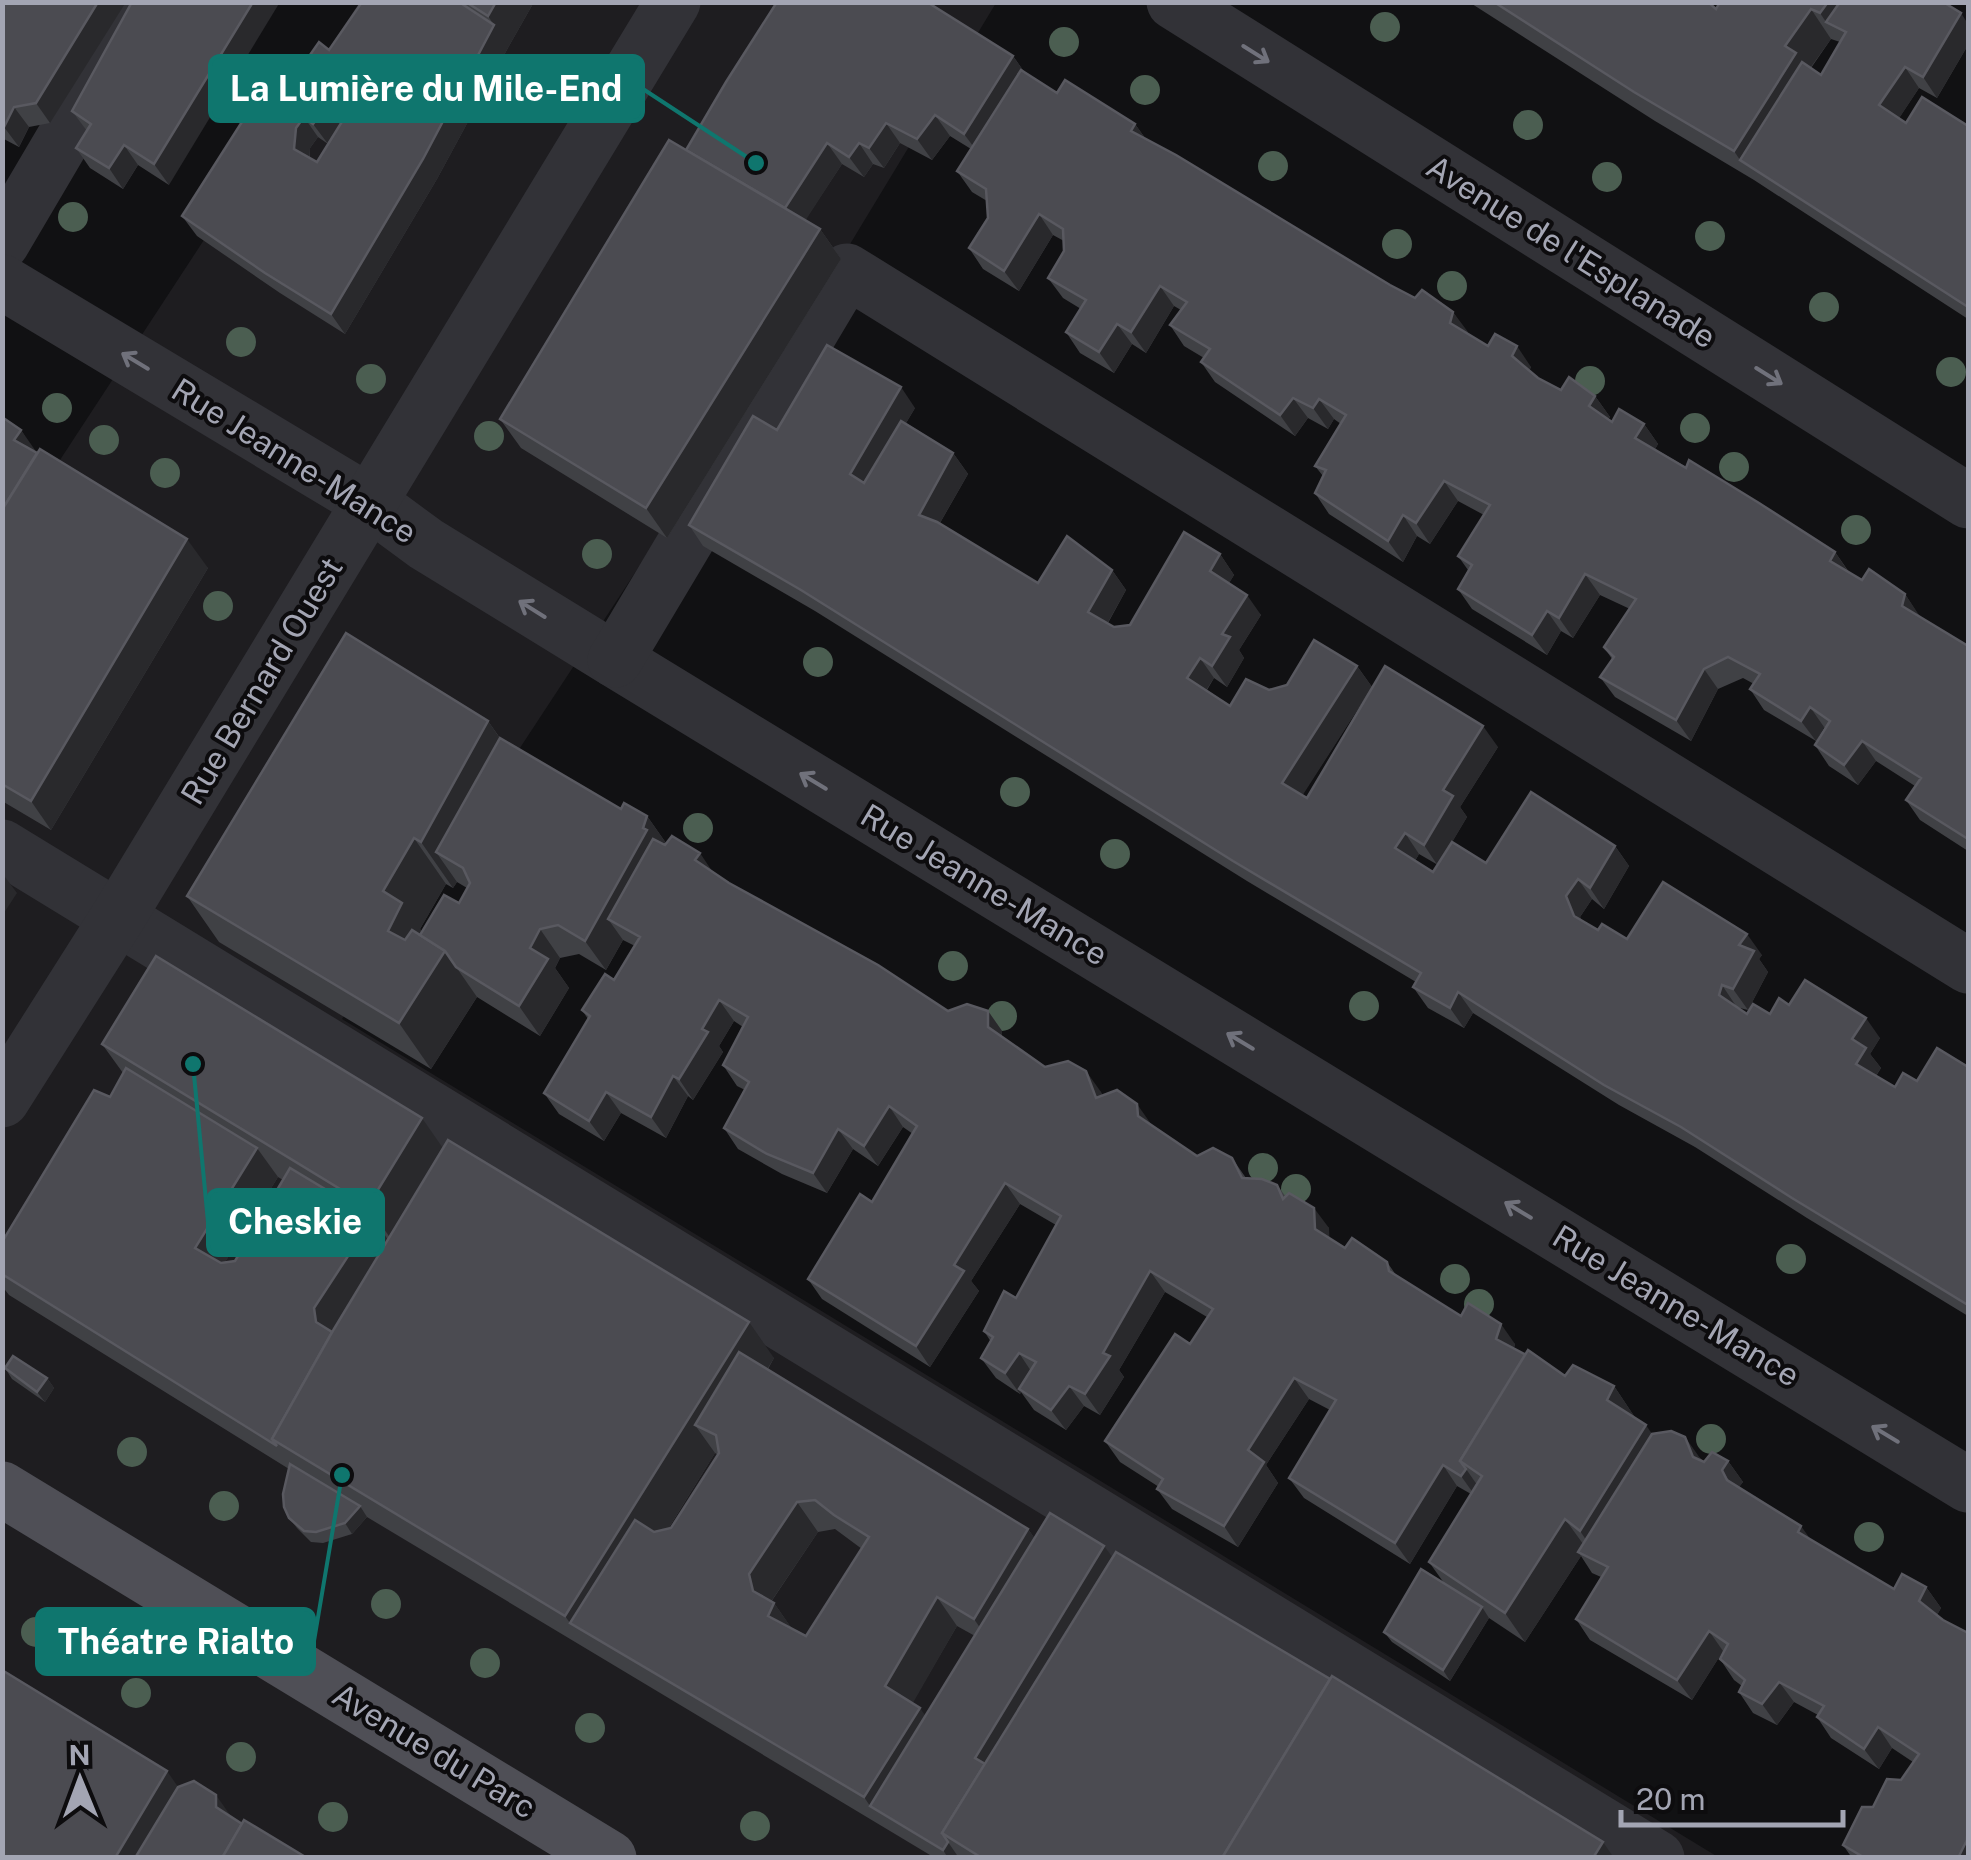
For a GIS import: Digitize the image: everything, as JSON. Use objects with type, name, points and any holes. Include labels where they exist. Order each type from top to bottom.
[{"type":"main road","name":"Avenue du Parc","points":[[2,1490],[609,1858]]},
{"type":"street","points":[[2,243],[144,2]]},
{"type":"street","name":"Rue Bernard Ouest","points":[[2,1100],[118,918],[673,2]]},
{"type":"street","name":"Avenue de l'Esplanade","points":[[1174,2],[1968,500]]},
{"type":"street","points":[[614,660],[847,271],[1968,966]]},
{"type":"street","name":"Rue Jeanne-Mance","points":[[2,282],[369,502],[426,544],[614,660],[1968,1484]]},
{"type":"street","points":[[2,848],[1657,1858]]},
{"type":"shaded area","points":[[359,3],[996,3],[841,259],[342,1019],[1718,1857],[3,1858],[3,547]]},
{"type":"building","points":[[2,2],[98,2],[36,103],[14,107],[4,127],[2,126]]},
{"type":"building","points":[[132,2],[253,2],[154,164],[124,145],[109,168],[76,148],[91,124],[72,111]]},
{"type":"building","points":[[362,2],[459,2],[494,25],[423,159],[331,314],[182,216],[277,67],[294,78],[319,42],[329,50]],"holes":[[[330,101],[348,112],[317,162],[294,149],[296,128],[304,117],[313,124]]]},
{"type":"building","points":[[466,2],[496,2],[488,16]]},
{"type":"building","points":[[777,2],[927,2],[1013,56],[964,134],[935,115],[917,139],[886,123],[869,148],[859,143],[849,157],[827,143],[785,208],[686,150]]},
{"type":"building","points":[[1494,2],[1708,2],[1716,9],[1720,2],[1828,2],[1820,13],[1811,9],[1785,46],[1796,53],[1734,151]]},
{"type":"building","points":[[1840,2],[1943,2],[1961,13],[1923,77],[1905,67],[1879,105],[1906,123],[1922,97],[1968,126],[1968,307],[1740,160],[1802,62],[1821,75],[1846,32],[1826,22]]},
{"type":"building","points":[[1021,70],[1057,93],[1065,80],[1135,124],[1131,131],[1390,285],[1415,298],[1422,290],[1453,312],[1450,323],[1488,346],[1495,334],[1517,346],[1512,356],[1538,378],[1561,390],[1569,377],[1595,396],[1589,406],[1612,422],[1619,409],[1644,424],[1635,438],[1686,468],[1689,460],[1759,503],[1835,552],[1830,561],[1862,580],[1869,569],[1905,594],[1902,606],[1968,646],[1968,839],[1906,800],[1921,778],[1862,741],[1844,765],[1815,745],[1830,721],[1810,707],[1801,721],[1750,689],[1760,674],[1728,657],[1704,669],[1676,720],[1600,677],[1614,657],[1604,647],[1636,599],[1585,574],[1559,618],[1547,611],[1532,635],[1458,589],[1472,565],[1458,556],[1490,505],[1444,481],[1416,523],[1403,515],[1388,541],[1315,493],[1326,470],[1315,466],[1346,415],[1319,399],[1313,408],[1293,398],[1280,415],[1201,362],[1210,349],[1170,325],[1187,302],[1160,286],[1131,332],[1117,324],[1099,352],[1066,332],[1086,300],[1048,278],[1064,251],[1063,229],[1039,214],[1004,271],[969,248],[988,218],[986,189],[957,171]]},
{"type":"building","points":[[669,140],[820,229],[646,508],[500,419]]},
{"type":"building","points":[[827,345],[901,387],[850,474],[864,483],[901,421],[953,453],[919,515],[1038,583],[1067,536],[1112,570],[1088,612],[1114,627],[1130,625],[1184,532],[1220,554],[1210,571],[1247,595],[1222,634],[1230,637],[1212,666],[1200,658],[1187,678],[1230,706],[1246,679],[1269,690],[1287,685],[1314,640],[1357,666],[1282,783],[1307,798],[1385,666],[1483,726],[1443,790],[1453,796],[1424,845],[1405,833],[1395,848],[1433,872],[1452,842],[1486,863],[1531,792],[1615,846],[1590,888],[1578,879],[1566,896],[1574,916],[1598,930],[1602,924],[1627,939],[1663,882],[1747,934],[1739,945],[1754,951],[1733,989],[1722,985],[1719,995],[1747,1014],[1753,1004],[1770,1014],[1779,998],[1789,1005],[1805,980],[1866,1018],[1852,1039],[1866,1048],[1856,1064],[1895,1087],[1903,1073],[1917,1081],[1937,1048],[1968,1067],[1968,1305],[1458,992],[1450,1008],[1413,987],[1421,973],[1233,861],[801,590],[689,525],[753,416],[777,430]]},
{"type":"building","points":[[2,417],[21,430],[14,440],[37,453],[2,510]]},
{"type":"building","points":[[40,449],[187,539],[31,801],[2,784],[2,510]]},
{"type":"building","points":[[346,633],[488,721],[421,842],[414,838],[383,891],[402,903],[388,931],[405,940],[412,930],[445,951],[399,1023],[187,896]]},
{"type":"building","points":[[500,738],[621,809],[624,803],[647,816],[643,828],[647,830],[585,941],[558,925],[540,929],[530,948],[548,959],[519,1006],[456,967],[445,951],[420,935],[444,895],[459,903],[470,883],[463,868],[436,852]]},
{"type":"building","points":[[672,836],[700,853],[695,860],[729,883],[878,965],[948,1011],[967,1004],[988,1011],[988,1027],[1045,1067],[1068,1061],[1086,1071],[1096,1098],[1117,1090],[1137,1104],[1138,1116],[1197,1156],[1213,1148],[1232,1158],[1242,1178],[1277,1185],[1283,1199],[1289,1193],[1314,1208],[1315,1229],[1345,1248],[1352,1238],[1387,1262],[1389,1271],[1461,1316],[1468,1303],[1501,1324],[1496,1339],[1526,1355],[1460,1461],[1466,1469],[1461,1476],[1443,1465],[1395,1543],[1289,1478],[1336,1400],[1294,1378],[1248,1450],[1264,1462],[1224,1526],[1157,1489],[1163,1479],[1105,1441],[1175,1334],[1190,1344],[1213,1309],[1150,1271],[1103,1353],[1110,1356],[1085,1394],[1069,1386],[1051,1410],[1019,1389],[1036,1362],[1019,1353],[1005,1373],[981,1358],[993,1337],[984,1331],[1004,1291],[1016,1298],[1061,1216],[1005,1183],[954,1265],[964,1271],[916,1346],[808,1279],[860,1194],[872,1202],[917,1126],[889,1106],[864,1146],[838,1129],[813,1173],[767,1154],[724,1128],[749,1082],[723,1065],[748,1017],[719,1000],[702,1029],[708,1032],[679,1079],[673,1076],[651,1117],[606,1092],[589,1121],[544,1093],[590,1016],[582,1010],[605,974],[614,980],[640,937],[608,919],[653,839],[665,845]]},
{"type":"building","points":[[156,956],[422,1118],[368,1206],[102,1044]]},
{"type":"building","points":[[126,1068],[257,1148],[195,1248],[221,1263],[235,1261],[290,1168],[373,1218],[314,1308],[316,1322],[332,1332],[272,1439],[277,1446],[2,1274],[2,1242],[94,1090],[110,1097]]},
{"type":"building","points":[[448,1140],[749,1322],[565,1616],[272,1439]]},
{"type":"building","points":[[1528,1350],[1565,1376],[1573,1365],[1614,1386],[1607,1400],[1646,1425],[1580,1531],[1565,1519],[1505,1613],[1429,1562],[1482,1476],[1460,1461]]},
{"type":"building","points":[[739,1352],[1028,1529],[974,1619],[937,1597],[885,1686],[920,1708],[864,1797],[570,1623],[635,1520],[654,1532],[671,1528],[719,1453],[716,1435],[695,1425]],"holes":[[[815,1500],[869,1537],[806,1636],[768,1616],[774,1603],[753,1591],[749,1574],[797,1502]]]},
{"type":"building","points":[[13,1356],[47,1378],[37,1392],[5,1368]]},
{"type":"building","points":[[1671,1431],[1685,1437],[1693,1457],[1704,1462],[1712,1452],[1728,1461],[1722,1470],[1727,1480],[1801,1526],[1798,1532],[1894,1589],[1902,1574],[1926,1587],[1919,1601],[1968,1633],[1967,1840],[1958,1858],[1865,1858],[1843,1845],[1862,1807],[1873,1807],[1887,1779],[1901,1780],[1919,1754],[1878,1727],[1864,1749],[1817,1717],[1824,1706],[1779,1682],[1762,1704],[1739,1692],[1745,1680],[1720,1659],[1728,1644],[1709,1631],[1677,1680],[1576,1619],[1608,1567],[1578,1552],[1652,1434]]},
{"type":"building","points":[[290,1464],[360,1506],[345,1523],[316,1532],[304,1531],[289,1518],[284,1507]]},
{"type":"building","points":[[1050,1513],[1104,1546],[975,1758],[985,1764],[942,1833],[948,1842],[943,1850],[870,1806]]},
{"type":"building","points":[[1116,1552],[1330,1679],[1222,1858],[982,1858],[942,1833]]},
{"type":"building","points":[[1421,1569],[1482,1607],[1443,1670],[1384,1632]]},
{"type":"building","points":[[2,1670],[167,1771],[115,1858],[2,1858]]},
{"type":"building","points":[[1332,1676],[1603,1842],[1593,1858],[1222,1858]]},
{"type":"building","points":[[194,1781],[216,1795],[216,1807],[242,1824],[222,1858],[135,1858],[178,1787]]},
{"type":"building","points":[[244,1820],[307,1858],[222,1858]]},
{"type":"place","name":"La Lumière du Mile-End","points":[[756,163]]},
{"type":"place","name":"Cheskie","points":[[193,1064]]},
{"type":"place","name":"Théatre Rialto","points":[[342,1475]]}]
